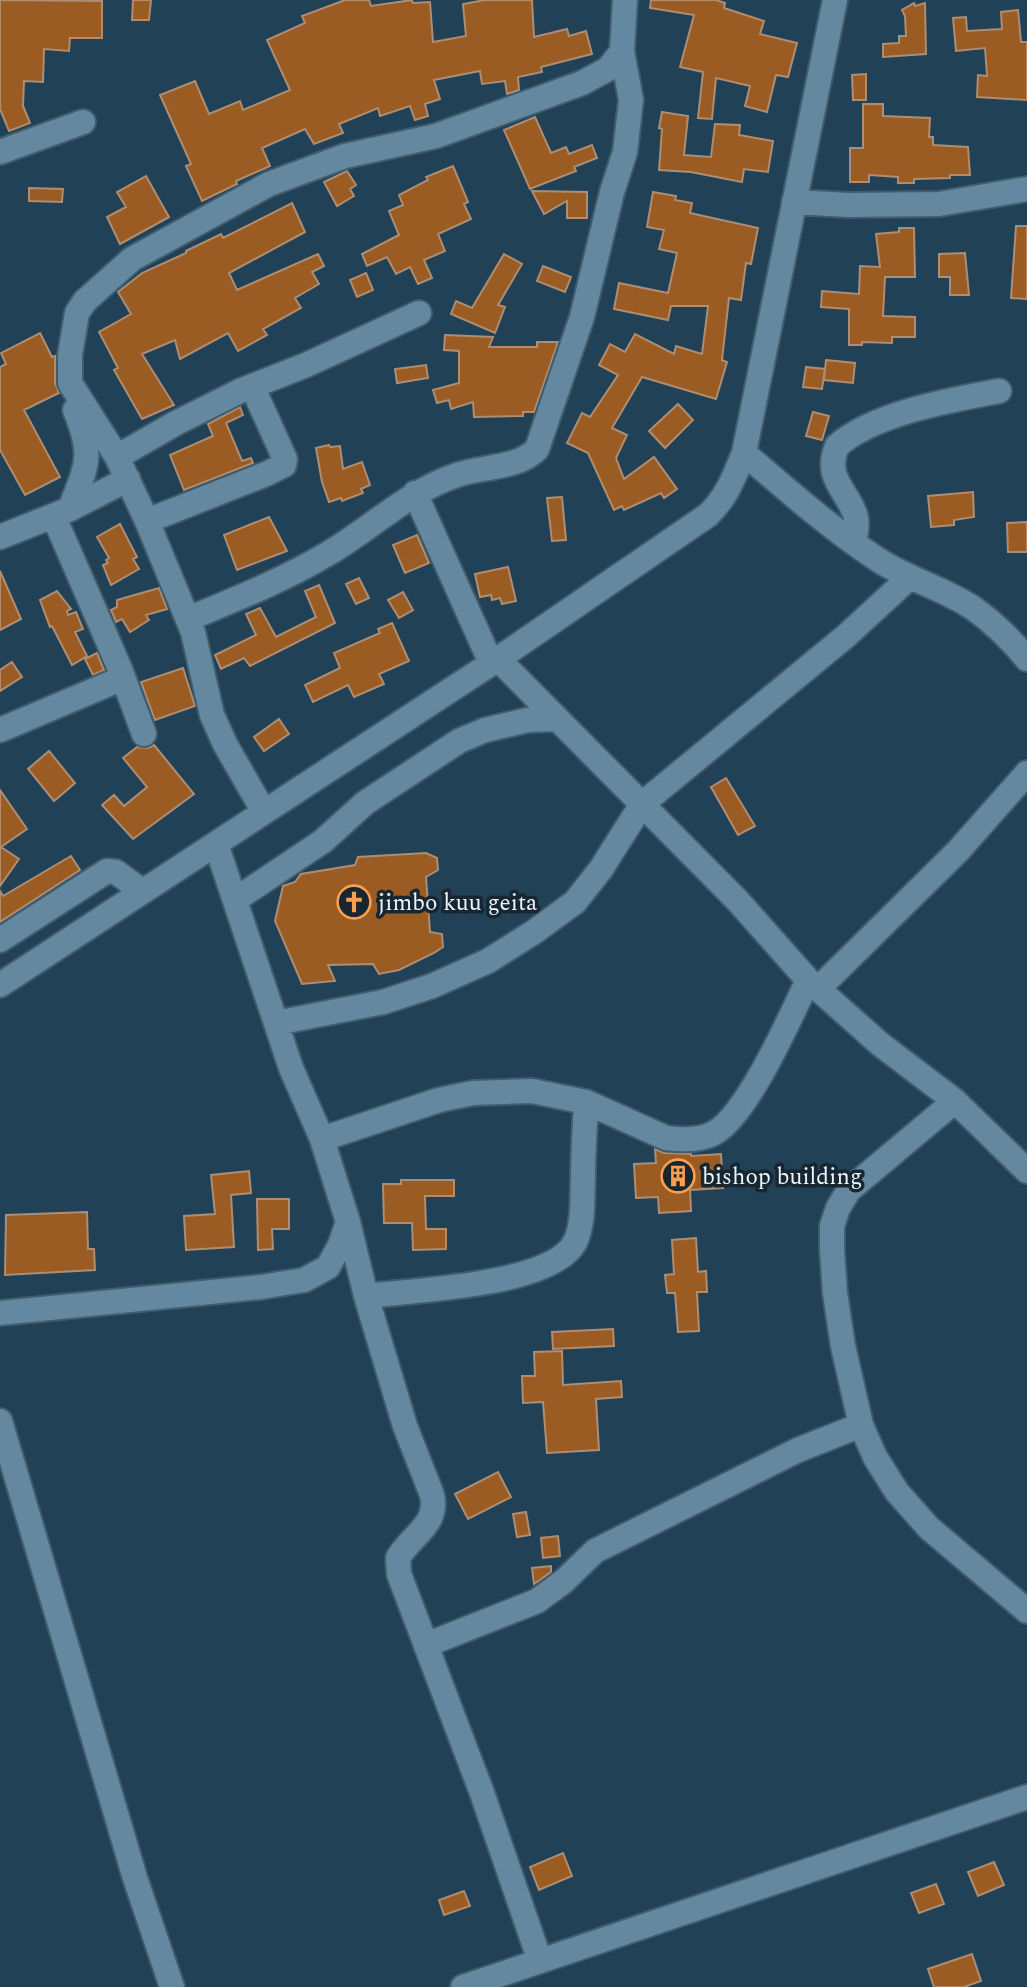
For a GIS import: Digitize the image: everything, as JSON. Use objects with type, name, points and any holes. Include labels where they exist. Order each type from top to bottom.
[{"type":"street","points":[[188,619],[276,582],[330,552],[415,493],[459,474],[523,459],[537,449],[582,317],[612,192],[625,152],[631,100],[622,51],[625,0]]},
{"type":"street","points":[[0,984],[494,661],[708,515],[720,503],[730,489],[744,453],[835,0]]},
{"type":"street","points":[[144,734],[62,513],[86,466],[88,449],[74,409],[70,383],[77,313],[85,300],[132,259],[269,184],[345,156],[436,136],[582,83],[608,69],[622,51]]},
{"type":"street","points":[[0,152],[83,122]]},
{"type":"street","points":[[794,202],[848,205],[939,204],[1027,189]]},
{"type":"street","points":[[0,537],[62,513],[176,423],[252,386],[306,365],[419,313]]},
{"type":"street","points":[[70,383],[122,468],[147,521],[188,619],[212,715],[225,744],[264,812]]},
{"type":"street","points":[[147,521],[284,465],[285,459],[252,386]]},
{"type":"street","points":[[854,542],[857,527],[854,512],[843,495],[832,466],[836,446],[859,432],[915,409],[937,402],[999,391]]},
{"type":"street","points":[[744,453],[802,503],[854,542],[909,578],[972,608],[1027,659]]},
{"type":"street","points":[[415,493],[494,661],[556,719],[737,900],[813,985],[880,1044],[954,1101],[1027,1171]]},
{"type":"street","points":[[276,1023],[383,1002],[432,986],[488,961],[534,932],[575,902],[601,869],[642,804],[846,636],[909,578]]},
{"type":"street","points":[[0,730],[123,678]]},
{"type":"street","points":[[235,900],[323,841],[365,803],[459,741],[485,730],[528,720],[556,719]]},
{"type":"street","points":[[322,1139],[439,1100],[473,1093],[532,1091],[586,1102],[666,1138],[694,1139],[714,1133],[729,1121],[759,1077],[813,985],[958,851],[1027,773]]},
{"type":"street","points":[[216,844],[291,1068],[322,1139],[405,1426],[434,1505],[431,1518],[398,1558],[400,1574],[482,1793],[540,1961]]},
{"type":"street","points":[[0,940],[107,871],[116,872],[142,891]]},
{"type":"street","points":[[954,1101],[849,1190],[838,1208],[832,1226],[835,1293],[843,1346],[861,1425],[875,1457],[897,1492],[929,1528],[1027,1611]]},
{"type":"street","points":[[366,1296],[510,1279],[536,1271],[563,1255],[576,1240],[581,1219],[586,1102]]},
{"type":"street","points":[[0,1313],[261,1287],[304,1280],[328,1267],[348,1222]]},
{"type":"street","points":[[0,1421],[135,1878],[173,1987]]},
{"type":"street","points":[[426,1645],[537,1601],[564,1581],[595,1551],[754,1471],[861,1425]]},
{"type":"street","points":[[463,1987],[1027,1797]]},
{"type":"building","points":[[0,0],[102,1],[102,38],[70,38],[69,51],[44,49],[43,82],[24,81],[23,106],[30,123],[9,131],[0,109]]},
{"type":"building","points":[[133,0],[151,0],[149,20],[132,20]]},
{"type":"building","points":[[345,0],[369,0],[371,6],[412,0],[413,3],[430,2],[433,42],[466,36],[463,4],[485,0],[532,0],[534,37],[567,29],[569,36],[586,31],[592,54],[541,67],[542,72],[518,77],[519,90],[507,94],[505,81],[482,84],[480,71],[434,80],[440,99],[425,104],[428,116],[415,120],[410,106],[380,116],[378,108],[339,124],[343,133],[314,144],[305,129],[262,148],[270,166],[236,181],[237,184],[202,201],[186,166],[191,164],[160,95],[195,81],[209,114],[240,101],[243,110],[290,90],[267,40],[305,23],[302,16]]},
{"type":"building","points":[[651,0],[716,0],[725,3],[724,8],[764,21],[760,34],[797,43],[788,77],[776,75],[767,112],[745,106],[750,86],[716,78],[712,119],[698,118],[703,72],[680,67],[694,15],[650,8]]},
{"type":"building","points":[[914,3],[915,6],[925,3],[926,54],[883,57],[883,44],[899,43],[899,36],[906,36],[902,10]]},
{"type":"building","points":[[1018,10],[1021,42],[1027,42],[1027,100],[977,97],[978,75],[987,76],[985,48],[956,51],[953,18],[966,17],[967,31],[1002,29],[1001,12]]},
{"type":"building","points":[[866,74],[866,100],[853,100],[852,75]]},
{"type":"building","points":[[863,104],[883,104],[883,116],[930,118],[929,137],[933,137],[933,145],[968,147],[970,175],[914,179],[914,183],[898,183],[898,177],[869,175],[869,182],[850,182],[850,148],[863,148]]},
{"type":"building","points":[[662,112],[688,116],[684,155],[711,157],[715,124],[740,125],[739,135],[773,141],[768,172],[744,169],[742,182],[691,172],[659,170],[662,129],[659,128]]},
{"type":"building","points":[[535,117],[551,153],[566,147],[569,154],[592,145],[597,158],[574,167],[576,171],[530,189],[504,130]]},
{"type":"building","points":[[453,166],[468,202],[464,204],[471,219],[438,234],[445,251],[424,260],[432,278],[418,284],[410,267],[396,274],[387,257],[367,266],[362,254],[399,235],[389,211],[403,205],[399,195],[428,180],[426,177]]},
{"type":"building","points":[[347,171],[356,185],[350,189],[354,196],[337,206],[324,182]]},
{"type":"building","points":[[146,176],[169,217],[120,244],[107,217],[126,207],[117,192]]},
{"type":"building","points":[[29,188],[63,189],[62,202],[29,201]]},
{"type":"building","points":[[532,191],[587,192],[587,218],[567,218],[567,201],[544,214]]},
{"type":"building","points":[[653,192],[676,196],[675,200],[692,203],[690,213],[758,228],[751,264],[746,263],[741,300],[729,298],[722,360],[727,362],[716,399],[642,377],[612,428],[627,435],[616,458],[624,479],[654,457],[677,489],[664,498],[661,493],[624,510],[622,506],[614,510],[588,453],[567,443],[582,413],[590,417],[618,375],[599,365],[610,344],[625,352],[635,334],[674,354],[676,346],[702,354],[708,306],[671,306],[668,320],[614,309],[619,283],[668,293],[677,253],[659,249],[664,230],[647,227]]},
{"type":"building","points":[[292,203],[305,232],[229,273],[237,290],[318,254],[324,266],[312,272],[319,284],[295,298],[301,308],[263,329],[267,335],[238,351],[228,333],[180,359],[175,340],[142,354],[174,405],[142,419],[114,370],[118,368],[99,332],[131,314],[118,292],[142,273],[221,234],[223,238]]},
{"type":"building","points":[[1016,226],[1027,226],[1027,299],[1011,298]]},
{"type":"building","points":[[899,228],[914,228],[915,277],[885,277],[883,316],[915,317],[915,337],[892,337],[892,343],[862,342],[862,345],[849,345],[849,309],[821,307],[822,291],[859,294],[860,266],[880,267],[876,234],[899,232]]},
{"type":"building","points":[[965,253],[969,295],[950,295],[950,277],[939,277],[939,254]]},
{"type":"building","points":[[504,254],[522,264],[498,305],[505,307],[495,333],[451,314],[456,301],[472,308]]},
{"type":"building","points":[[543,266],[571,277],[565,292],[537,281]]},
{"type":"building","points":[[366,273],[373,290],[357,297],[350,280]]},
{"type":"building","points":[[40,333],[52,357],[55,356],[55,383],[59,393],[24,410],[60,477],[25,495],[0,450],[0,367],[6,364],[1,353]]},
{"type":"building","points":[[445,335],[493,337],[489,347],[537,347],[537,342],[558,342],[534,412],[523,412],[523,416],[474,417],[473,402],[451,409],[449,400],[437,403],[433,390],[459,383],[459,351],[444,350]]},
{"type":"building","points":[[826,360],[855,363],[853,383],[824,380]]},
{"type":"building","points":[[426,365],[428,378],[397,383],[395,369]]},
{"type":"building","points":[[806,367],[825,369],[822,389],[803,387]]},
{"type":"building","points":[[678,404],[693,420],[665,448],[649,431]]},
{"type":"building","points":[[240,407],[243,415],[226,423],[242,461],[251,458],[253,463],[184,490],[170,455],[213,436],[208,424]]},
{"type":"building","points":[[813,412],[829,416],[822,440],[806,436]]},
{"type":"building","points":[[340,446],[343,469],[362,462],[370,485],[361,489],[363,493],[342,501],[341,498],[329,502],[322,482],[316,448]]},
{"type":"building","points":[[973,492],[974,517],[954,520],[954,525],[931,527],[928,496]]},
{"type":"building","points":[[562,497],[566,540],[552,541],[547,498]]},
{"type":"building","points":[[269,517],[287,551],[237,570],[224,535]]},
{"type":"building","points":[[1027,522],[1027,552],[1008,552],[1007,523]]},
{"type":"building","points":[[120,524],[137,557],[133,559],[139,569],[111,585],[103,565],[108,563],[106,560],[109,558],[97,537]]},
{"type":"building","points":[[417,535],[429,563],[405,573],[393,545]]},
{"type":"building","points":[[508,567],[516,601],[502,604],[500,598],[492,600],[491,595],[480,597],[475,574]]},
{"type":"building","points":[[0,571],[21,619],[0,630]]},
{"type":"building","points":[[359,578],[369,598],[356,604],[346,584]]},
{"type":"building","points":[[319,585],[335,623],[250,666],[244,658],[221,669],[215,655],[256,635],[246,614],[260,608],[276,637],[316,617],[305,591]]},
{"type":"building","points":[[159,588],[167,609],[146,615],[149,620],[130,632],[122,619],[116,622],[111,610],[117,607],[117,600]]},
{"type":"building","points":[[57,591],[71,609],[67,611],[68,615],[76,612],[83,629],[75,632],[87,656],[72,665],[52,626],[50,627],[40,600]]},
{"type":"building","points":[[403,592],[413,610],[399,618],[388,600]]},
{"type":"building","points":[[392,623],[409,661],[379,674],[384,684],[354,697],[348,685],[313,702],[305,685],[340,668],[334,653],[380,633],[378,629]]},
{"type":"building","points":[[97,653],[104,670],[93,675],[85,659]]},
{"type":"building","points":[[12,662],[22,677],[0,691],[0,670]]},
{"type":"building","points":[[183,668],[195,706],[155,720],[141,682]]},
{"type":"building","points":[[279,719],[289,734],[264,751],[254,737]]},
{"type":"building","points":[[154,745],[194,794],[133,839],[102,805],[114,795],[124,806],[147,787],[123,758],[137,747],[148,748]]},
{"type":"building","points":[[49,751],[75,783],[54,801],[28,769]]},
{"type":"building","points":[[726,778],[755,826],[738,835],[711,787]]},
{"type":"building","points":[[0,790],[27,829],[1,847],[19,859],[0,886]]},
{"type":"building","name":"jimbo kuu geita","points":[[426,853],[437,858],[438,870],[426,877],[430,932],[442,934],[443,947],[399,970],[379,974],[373,964],[328,965],[335,981],[302,984],[275,921],[283,886],[295,882],[301,874],[355,865],[358,857]]},
{"type":"building","points":[[71,856],[80,870],[0,922],[0,891],[3,896]]},
{"type":"building","name":"bishop building","points":[[655,1149],[664,1153],[691,1156],[721,1154],[723,1188],[690,1190],[691,1211],[659,1213],[658,1197],[636,1198],[634,1164],[656,1163]]},
{"type":"building","points":[[249,1171],[251,1193],[231,1195],[234,1247],[186,1250],[184,1216],[215,1214],[211,1175]]},
{"type":"building","points":[[401,1180],[454,1180],[454,1196],[425,1196],[426,1229],[446,1229],[446,1249],[413,1250],[412,1223],[384,1223],[383,1184],[401,1184]]},
{"type":"building","points":[[257,1199],[289,1199],[289,1229],[272,1229],[273,1249],[258,1250]]},
{"type":"building","points":[[87,1212],[88,1249],[94,1249],[95,1270],[5,1275],[6,1215]]},
{"type":"building","points":[[696,1238],[698,1272],[706,1271],[707,1292],[697,1292],[699,1331],[678,1332],[675,1293],[667,1293],[665,1275],[674,1274],[672,1240]]},
{"type":"building","points":[[613,1329],[614,1346],[553,1349],[552,1332]]},
{"type":"building","points":[[562,1351],[563,1385],[621,1381],[622,1397],[596,1399],[599,1450],[547,1453],[543,1402],[523,1403],[522,1376],[535,1376],[534,1352]]},
{"type":"building","points":[[498,1472],[511,1497],[468,1519],[455,1494]]},
{"type":"building","points":[[526,1512],[530,1535],[517,1537],[513,1514]]},
{"type":"building","points":[[558,1536],[560,1556],[543,1558],[541,1538]]},
{"type":"building","points":[[551,1566],[551,1572],[534,1584],[532,1568]]},
{"type":"building","points":[[563,1853],[572,1876],[539,1890],[530,1867]]},
{"type":"building","points":[[994,1862],[1004,1885],[978,1896],[968,1872]]},
{"type":"building","points":[[936,1884],[944,1904],[919,1913],[911,1893]]},
{"type":"building","points":[[464,1891],[470,1906],[444,1915],[439,1900]]},
{"type":"building","points":[[972,1954],[981,1981],[964,1987],[934,1987],[928,1969]]},
{"type":"place","name":"jimbo kuu geita","points":[[354,902]]},
{"type":"place","name":"bishop building","points":[[678,1176]]}]
